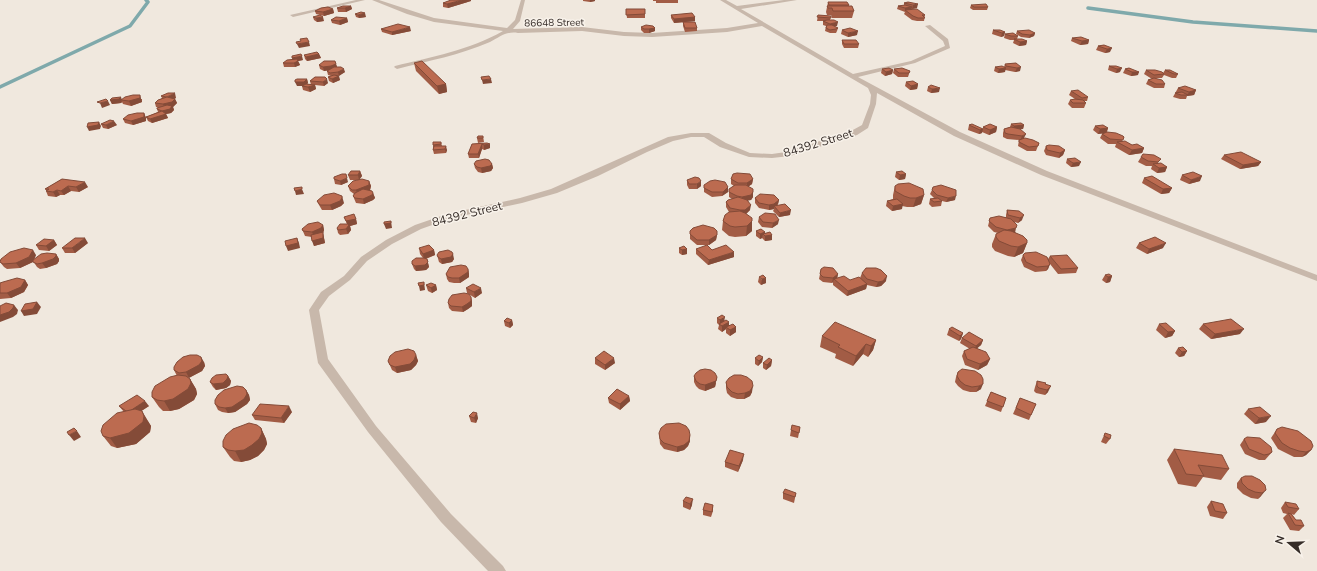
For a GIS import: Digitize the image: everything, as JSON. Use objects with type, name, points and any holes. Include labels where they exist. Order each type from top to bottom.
[{"type":"street","points":[[293,15],[363,0]]},
{"type":"street","name":"86648 Street","points":[[374,0],[409,13],[434,20],[507,31],[528,32],[582,29],[637,35],[727,30],[762,24]]},
{"type":"street","points":[[397,66],[464,50],[507,31],[516,22],[523,0]]},
{"type":"street","points":[[723,0],[871,87],[957,134],[1044,173],[1317,278]]},
{"type":"street","points":[[736,8],[795,0]]},
{"type":"street","points":[[852,76],[912,63],[930,57],[948,47],[946,40],[928,26]]},
{"type":"street","name":"84392 Street","points":[[498,571],[446,518],[372,429],[322,360],[314,310],[325,294],[347,278],[364,260],[389,242],[418,227],[450,216],[522,200],[554,191],[595,174],[644,150],[672,139],[691,135],[706,136],[723,146],[749,155],[772,156],[787,154],[854,133],[865,126],[874,104],[874,95],[871,87]]},
{"type":"building","points":[[451,0],[462,0],[447,4],[443,3]]},
{"type":"building","points":[[828,2],[847,2],[849,5],[829,5]]},
{"type":"building","points":[[908,2],[918,4],[913,5],[904,3]]},
{"type":"building","points":[[986,4],[988,7],[974,7],[971,5]]},
{"type":"building","points":[[905,5],[912,7],[905,8],[898,6]]},
{"type":"building","points":[[343,6],[351,6],[337,8]]},
{"type":"building","points":[[827,6],[852,6],[854,11],[833,11],[832,8],[828,8]]},
{"type":"building","points":[[328,7],[333,9],[323,12],[315,11],[321,8]]},
{"type":"building","points":[[626,9],[645,9],[645,14],[626,15]]},
{"type":"building","points":[[917,9],[925,15],[922,15],[925,18],[913,16],[905,10]]},
{"type":"building","points":[[361,12],[365,13],[358,15],[355,14]]},
{"type":"building","points":[[692,13],[695,17],[674,19],[671,15]]},
{"type":"building","points":[[320,15],[323,17],[313,17]]},
{"type":"building","points":[[818,15],[831,16],[831,18],[817,17]]},
{"type":"building","points":[[336,17],[347,18],[339,21],[331,20]]},
{"type":"building","points":[[834,20],[838,22],[830,24],[823,21]]},
{"type":"building","points":[[683,22],[695,22],[697,28],[685,28]]},
{"type":"building","points":[[398,24],[410,27],[392,32],[381,29]]},
{"type":"building","points":[[646,25],[653,26],[655,28],[644,29],[641,27]]},
{"type":"building","points":[[827,25],[832,25],[838,28],[830,30],[826,28]]},
{"type":"building","points":[[850,28],[858,31],[848,33],[842,30]]},
{"type":"building","points":[[993,30],[1000,30],[1005,32],[1002,33]]},
{"type":"building","points":[[1029,30],[1035,33],[1030,35],[1022,34],[1017,31]]},
{"type":"building","points":[[1013,33],[1018,36],[1005,34]]},
{"type":"building","points":[[1081,37],[1089,40],[1082,41],[1072,38]]},
{"type":"building","points":[[307,38],[309,42],[297,44],[296,42],[301,41],[300,39]]},
{"type":"building","points":[[1014,39],[1022,39],[1027,41],[1020,42]]},
{"type":"building","points":[[842,40],[856,40],[859,44],[844,44]]},
{"type":"building","points":[[1104,45],[1112,48],[1107,49],[1098,46]]},
{"type":"building","points":[[317,52],[319,54],[306,57],[304,55]]},
{"type":"building","points":[[301,54],[302,56],[292,58],[292,56]]},
{"type":"building","points":[[297,59],[298,61],[294,63],[283,63],[287,60]]},
{"type":"building","points":[[324,61],[335,61],[336,64],[323,67],[319,65]]},
{"type":"building","points":[[422,61],[446,84],[437,86],[414,63]]},
{"type":"building","points":[[1016,63],[1021,67],[1017,68],[1006,66],[1005,64]]},
{"type":"building","points":[[1002,66],[1006,68],[999,69],[995,67]]},
{"type":"building","points":[[1109,66],[1116,66],[1122,68],[1117,69]]},
{"type":"building","points":[[334,67],[341,67],[344,69],[338,72],[330,73],[327,71]]},
{"type":"building","points":[[889,68],[893,70],[886,72],[882,69]]},
{"type":"building","points":[[902,68],[910,71],[909,73],[899,73],[894,69]]},
{"type":"building","points":[[1129,68],[1139,72],[1132,72],[1125,69]]},
{"type":"building","points":[[1146,70],[1155,70],[1164,74],[1154,75]]},
{"type":"building","points":[[1165,70],[1170,70],[1178,74],[1174,74]]},
{"type":"building","points":[[334,75],[339,76],[332,79],[328,77]]},
{"type":"building","points":[[489,76],[491,79],[482,80],[481,77]]},
{"type":"building","points":[[315,77],[325,77],[327,79],[323,82],[310,81]]},
{"type":"building","points":[[1154,78],[1162,80],[1165,84],[1156,84],[1148,80]]},
{"type":"building","points":[[297,79],[307,79],[304,82],[295,82]]},
{"type":"building","points":[[913,81],[918,84],[911,86],[906,82]]},
{"type":"building","points":[[306,84],[315,85],[308,87],[302,86]]},
{"type":"building","points":[[931,85],[940,88],[932,89],[928,87]]},
{"type":"building","points":[[1185,86],[1196,90],[1189,92],[1178,88]]},
{"type":"building","points":[[1078,90],[1088,97],[1082,98],[1071,91]]},
{"type":"building","points":[[1182,92],[1188,95],[1175,93]]},
{"type":"building","points":[[168,93],[175,93],[167,97],[161,96]]},
{"type":"building","points":[[140,95],[140,98],[129,101],[121,100],[125,97]]},
{"type":"building","points":[[121,97],[119,99],[110,100],[112,98]]},
{"type":"building","points":[[167,97],[175,99],[172,102],[163,104],[155,103],[158,100]]},
{"type":"building","points":[[106,99],[108,101],[100,103],[97,102]]},
{"type":"building","points":[[1070,100],[1083,100],[1086,103],[1073,103]]},
{"type":"building","points":[[167,105],[172,106],[170,109],[162,111],[157,109],[157,108]]},
{"type":"building","points":[[162,111],[166,114],[150,119],[146,117]]},
{"type":"building","points":[[144,113],[144,117],[131,121],[123,119],[128,115]]},
{"type":"building","points":[[110,120],[114,121],[106,125],[101,124]]},
{"type":"building","points":[[99,122],[98,125],[87,127],[88,123]]},
{"type":"building","points":[[1021,123],[1024,125],[1014,126],[1011,124]]},
{"type":"building","points":[[972,124],[983,129],[980,130],[969,125]]},
{"type":"building","points":[[990,124],[997,127],[990,130],[983,127]]},
{"type":"building","points":[[1103,125],[1108,128],[1100,129],[1095,126]]},
{"type":"building","points":[[1011,127],[1020,129],[1026,134],[1022,136],[1005,133],[1004,129]]},
{"type":"building","points":[[1107,132],[1116,133],[1123,136],[1123,140],[1110,139],[1102,134]]},
{"type":"building","points":[[478,136],[483,136],[483,138],[477,138]]},
{"type":"building","points":[[1025,138],[1039,143],[1038,146],[1029,147],[1019,142],[1019,140]]},
{"type":"building","points":[[1125,141],[1132,145],[1137,144],[1144,148],[1132,150],[1117,142]]},
{"type":"building","points":[[433,142],[441,142],[441,144],[433,145]]},
{"type":"building","points":[[487,143],[490,144],[482,144],[478,154],[468,154],[472,144]]},
{"type":"building","points":[[434,146],[446,146],[445,149],[433,150]]},
{"type":"building","points":[[1046,146],[1059,146],[1065,150],[1060,153],[1047,150]]},
{"type":"building","points":[[1241,152],[1261,162],[1243,165],[1224,155]]},
{"type":"building","points":[[1143,154],[1154,155],[1161,159],[1158,162],[1148,161],[1141,157]]},
{"type":"building","points":[[1075,158],[1081,162],[1073,163],[1067,159]]},
{"type":"building","points":[[485,159],[489,160],[492,164],[490,166],[481,168],[474,164],[476,161]]},
{"type":"building","points":[[1161,163],[1167,167],[1159,168],[1153,164]]},
{"type":"building","points":[[351,171],[360,171],[358,175],[348,175]]},
{"type":"building","points":[[902,171],[906,174],[900,175],[896,172]]},
{"type":"building","points":[[1193,172],[1202,176],[1191,180],[1182,175]]},
{"type":"building","points":[[346,174],[347,178],[340,181],[334,179],[334,177]]},
{"type":"building","points":[[733,174],[750,174],[753,179],[747,183],[738,183],[731,179]]},
{"type":"building","points":[[1152,176],[1172,188],[1163,189],[1144,178]]},
{"type":"building","points":[[695,177],[699,178],[701,181],[697,184],[689,184],[687,180]]},
{"type":"building","points":[[62,179],[85,182],[76,187],[68,186],[61,191],[46,191],[49,189],[45,189]]},
{"type":"building","points":[[362,179],[369,181],[369,185],[356,190],[352,190],[348,186],[353,181]]},
{"type":"building","points":[[715,180],[725,182],[728,187],[723,192],[712,192],[704,188],[704,185]]},
{"type":"building","points":[[909,183],[923,189],[924,195],[916,198],[910,198],[895,191],[895,186],[898,184]]},
{"type":"building","points":[[735,185],[746,185],[753,189],[753,192],[751,195],[742,197],[737,196],[729,192],[729,189]]},
{"type":"building","points":[[941,185],[956,190],[956,196],[948,198],[937,195],[932,190],[933,187]]},
{"type":"building","points":[[302,187],[302,189],[295,191],[294,188]]},
{"type":"building","points":[[363,189],[372,191],[372,195],[363,199],[355,198],[353,196],[355,193]]},
{"type":"building","points":[[334,193],[342,196],[340,201],[330,205],[320,205],[317,201],[324,195]]},
{"type":"building","points":[[760,194],[774,195],[779,200],[774,204],[769,205],[759,203],[755,198]]},
{"type":"building","points":[[738,197],[747,200],[751,205],[745,210],[730,208],[726,202]]},
{"type":"building","points":[[938,198],[942,201],[934,202],[930,199]]},
{"type":"building","points":[[897,199],[903,204],[893,206],[887,201]]},
{"type":"building","points":[[785,204],[791,210],[780,213],[774,206]]},
{"type":"building","points":[[1007,210],[1019,211],[1024,215],[1020,218],[1008,215]]},
{"type":"building","points":[[740,211],[752,218],[752,221],[747,226],[730,226],[723,221],[725,215],[729,212]]},
{"type":"building","points":[[765,213],[775,214],[779,220],[773,223],[763,222],[759,217]]},
{"type":"building","points":[[354,214],[356,219],[346,221],[344,217]]},
{"type":"building","points":[[999,216],[1011,219],[1017,225],[1016,228],[1007,230],[996,227],[989,221],[990,218]]},
{"type":"building","points":[[391,221],[391,223],[384,224],[384,222]]},
{"type":"building","points":[[318,222],[323,225],[321,228],[312,232],[303,231],[302,229],[308,224]]},
{"type":"building","points":[[340,224],[349,225],[346,229],[338,230],[337,228]]},
{"type":"building","points":[[703,225],[714,228],[717,231],[717,235],[709,240],[697,240],[690,234],[690,231],[693,228]]},
{"type":"building","points":[[761,229],[765,232],[760,234],[756,231]]},
{"type":"building","points":[[1004,230],[1023,236],[1027,240],[1027,243],[1018,247],[999,241],[996,234]]},
{"type":"building","points":[[323,232],[323,238],[312,241],[311,235]]},
{"type":"building","points":[[770,232],[772,235],[765,236],[763,234]]},
{"type":"building","points":[[1155,237],[1166,243],[1149,249],[1139,243]]},
{"type":"building","points":[[75,238],[85,238],[72,248],[62,248]]},
{"type":"building","points":[[297,238],[298,243],[286,246],[285,241]]},
{"type":"building","points":[[44,239],[54,240],[46,246],[36,245]]},
{"type":"building","points":[[429,245],[434,250],[423,254],[419,248]]},
{"type":"building","points":[[707,245],[712,250],[726,245],[734,252],[709,260],[696,249]]},
{"type":"building","points":[[684,246],[687,249],[682,250],[679,248]]},
{"type":"building","points":[[24,248],[33,250],[29,257],[16,263],[3,264],[0,262],[1,259],[10,252]]},
{"type":"building","points":[[448,250],[453,254],[451,257],[441,259],[438,257],[437,255],[439,252]]},
{"type":"building","points":[[1036,252],[1047,257],[1050,264],[1048,266],[1037,267],[1026,262],[1023,255],[1025,253]]},
{"type":"building","points":[[41,254],[56,254],[56,256],[53,259],[42,263],[37,264],[33,262],[33,260]]},
{"type":"building","points":[[1067,255],[1078,268],[1061,269],[1050,256]]},
{"type":"building","points":[[416,258],[427,259],[428,262],[425,265],[415,266],[412,264],[412,261]]},
{"type":"building","points":[[461,265],[466,266],[468,272],[459,278],[448,277],[446,274],[450,267]]},
{"type":"building","points":[[824,267],[833,268],[838,274],[833,278],[823,277],[820,274],[821,269]]},
{"type":"building","points":[[866,268],[876,268],[881,270],[887,276],[883,281],[878,282],[867,279],[862,273]]},
{"type":"building","points":[[1109,274],[1112,276],[1108,277],[1105,275]]},
{"type":"building","points":[[763,275],[766,278],[762,279],[759,277]]},
{"type":"building","points":[[844,276],[850,280],[859,277],[867,284],[848,291],[834,279]]},
{"type":"building","points":[[17,278],[25,280],[21,287],[7,293],[0,293],[0,283]]},
{"type":"building","points":[[424,282],[424,285],[419,286],[418,283]]},
{"type":"building","points":[[431,283],[436,285],[431,288],[426,285]]},
{"type":"building","points":[[473,284],[481,288],[474,292],[466,288]]},
{"type":"building","points":[[464,293],[469,294],[471,297],[471,301],[467,304],[462,307],[451,306],[448,303],[452,295]]},
{"type":"building","points":[[37,302],[33,309],[21,311],[25,304]]},
{"type":"building","points":[[6,303],[14,305],[13,308],[9,312],[0,315],[0,306]]},
{"type":"building","points":[[722,315],[725,317],[720,320],[717,318]]},
{"type":"building","points":[[507,318],[512,320],[509,323],[504,321]]},
{"type":"building","points":[[1231,319],[1244,329],[1215,334],[1203,324]]},
{"type":"building","points":[[726,320],[729,322],[722,326],[719,324]]},
{"type":"building","points":[[835,322],[876,340],[871,346],[866,344],[856,356],[838,347],[840,345],[822,336]]},
{"type":"building","points":[[1166,323],[1175,331],[1168,332],[1159,324]]},
{"type":"building","points":[[733,324],[736,327],[730,330],[726,327]]},
{"type":"building","points":[[952,327],[963,333],[960,336],[949,329]]},
{"type":"building","points":[[969,332],[983,340],[976,346],[962,338]]},
{"type":"building","points":[[973,347],[986,352],[990,359],[980,364],[967,359],[964,351]]},
{"type":"building","points":[[1183,347],[1187,351],[1182,352],[1178,348]]},
{"type":"building","points":[[408,349],[414,351],[416,355],[410,364],[395,367],[390,365],[388,361],[390,356],[395,352]]},
{"type":"building","points":[[604,351],[614,358],[605,365],[595,358]]},
{"type":"building","points":[[197,355],[201,357],[202,361],[199,365],[186,372],[179,373],[174,370],[177,362],[183,357]]},
{"type":"building","points":[[759,355],[763,357],[759,361],[755,358]]},
{"type":"building","points":[[769,358],[772,360],[767,365],[763,363]]},
{"type":"building","points":[[705,369],[711,370],[715,373],[717,377],[716,381],[705,385],[696,381],[694,376],[696,373]]},
{"type":"building","points":[[962,369],[975,371],[981,375],[983,384],[972,387],[965,385],[957,376],[958,372]]},
{"type":"building","points":[[226,374],[228,376],[227,379],[223,383],[213,384],[210,382],[216,375]]},
{"type":"building","points":[[178,375],[186,376],[190,379],[191,383],[188,389],[173,399],[164,401],[157,400],[152,397],[152,392],[155,386],[170,377]]},
{"type":"building","points":[[734,375],[747,377],[752,381],[753,386],[750,391],[738,394],[732,392],[727,387],[726,382]]},
{"type":"building","points":[[1037,381],[1051,386],[1047,390],[1039,388],[1037,386]]},
{"type":"building","points":[[237,386],[243,387],[246,390],[247,394],[244,399],[232,407],[219,407],[215,404],[215,400],[218,395],[224,390]]},
{"type":"building","points":[[617,389],[629,396],[620,404],[608,398]]},
{"type":"building","points":[[991,392],[1006,398],[1003,407],[987,401]]},
{"type":"building","points":[[137,395],[145,401],[130,411],[126,411],[119,406]]},
{"type":"building","points":[[1020,398],[1036,404],[1031,415],[1016,408]]},
{"type":"building","points":[[260,404],[289,406],[281,418],[252,415]]},
{"type":"building","points":[[1260,407],[1271,416],[1259,418],[1248,409]]},
{"type":"building","points":[[135,409],[142,411],[144,416],[143,422],[129,433],[110,438],[103,436],[101,431],[103,425],[117,413]]},
{"type":"building","points":[[473,412],[477,413],[474,418],[469,416]]},
{"type":"building","points":[[249,423],[257,425],[261,428],[262,433],[259,439],[244,450],[228,450],[223,447],[223,441],[226,435],[233,429]]},
{"type":"building","points":[[679,423],[686,426],[689,430],[689,441],[684,445],[677,447],[664,443],[660,439],[659,433],[661,428],[666,424]]},
{"type":"building","points":[[792,425],[800,427],[799,433],[791,430]]},
{"type":"building","points":[[1282,427],[1298,431],[1311,441],[1313,446],[1311,450],[1306,452],[1299,451],[1282,443],[1275,433],[1277,429]]},
{"type":"building","points":[[74,428],[77,431],[69,435],[67,432]]},
{"type":"building","points":[[1105,433],[1111,435],[1110,439],[1104,436]]},
{"type":"building","points":[[1247,437],[1260,438],[1271,447],[1272,452],[1264,455],[1249,449],[1244,439]]},
{"type":"building","points":[[1174,449],[1222,455],[1229,469],[1198,465],[1204,476],[1186,474]]},
{"type":"building","points":[[730,450],[744,454],[739,466],[725,462]]},
{"type":"building","points":[[1245,476],[1252,476],[1260,480],[1265,485],[1266,490],[1262,493],[1248,489],[1242,483],[1241,478]]},
{"type":"building","points":[[785,489],[796,493],[795,497],[783,493]]},
{"type":"building","points":[[686,497],[693,499],[690,504],[683,501]]},
{"type":"building","points":[[1211,501],[1223,504],[1227,513],[1215,511]]},
{"type":"building","points":[[1285,502],[1296,504],[1299,509],[1288,507]]},
{"type":"building","points":[[705,503],[713,505],[712,512],[703,510]]},
{"type":"building","points":[[1288,513],[1291,514],[1296,520],[1301,520],[1304,526],[1295,525]]},
{"type":"waterway","points":[[0,87],[130,26],[148,2],[146,0]]},
{"type":"waterway","points":[[1088,8],[1193,22],[1317,31]]}]
